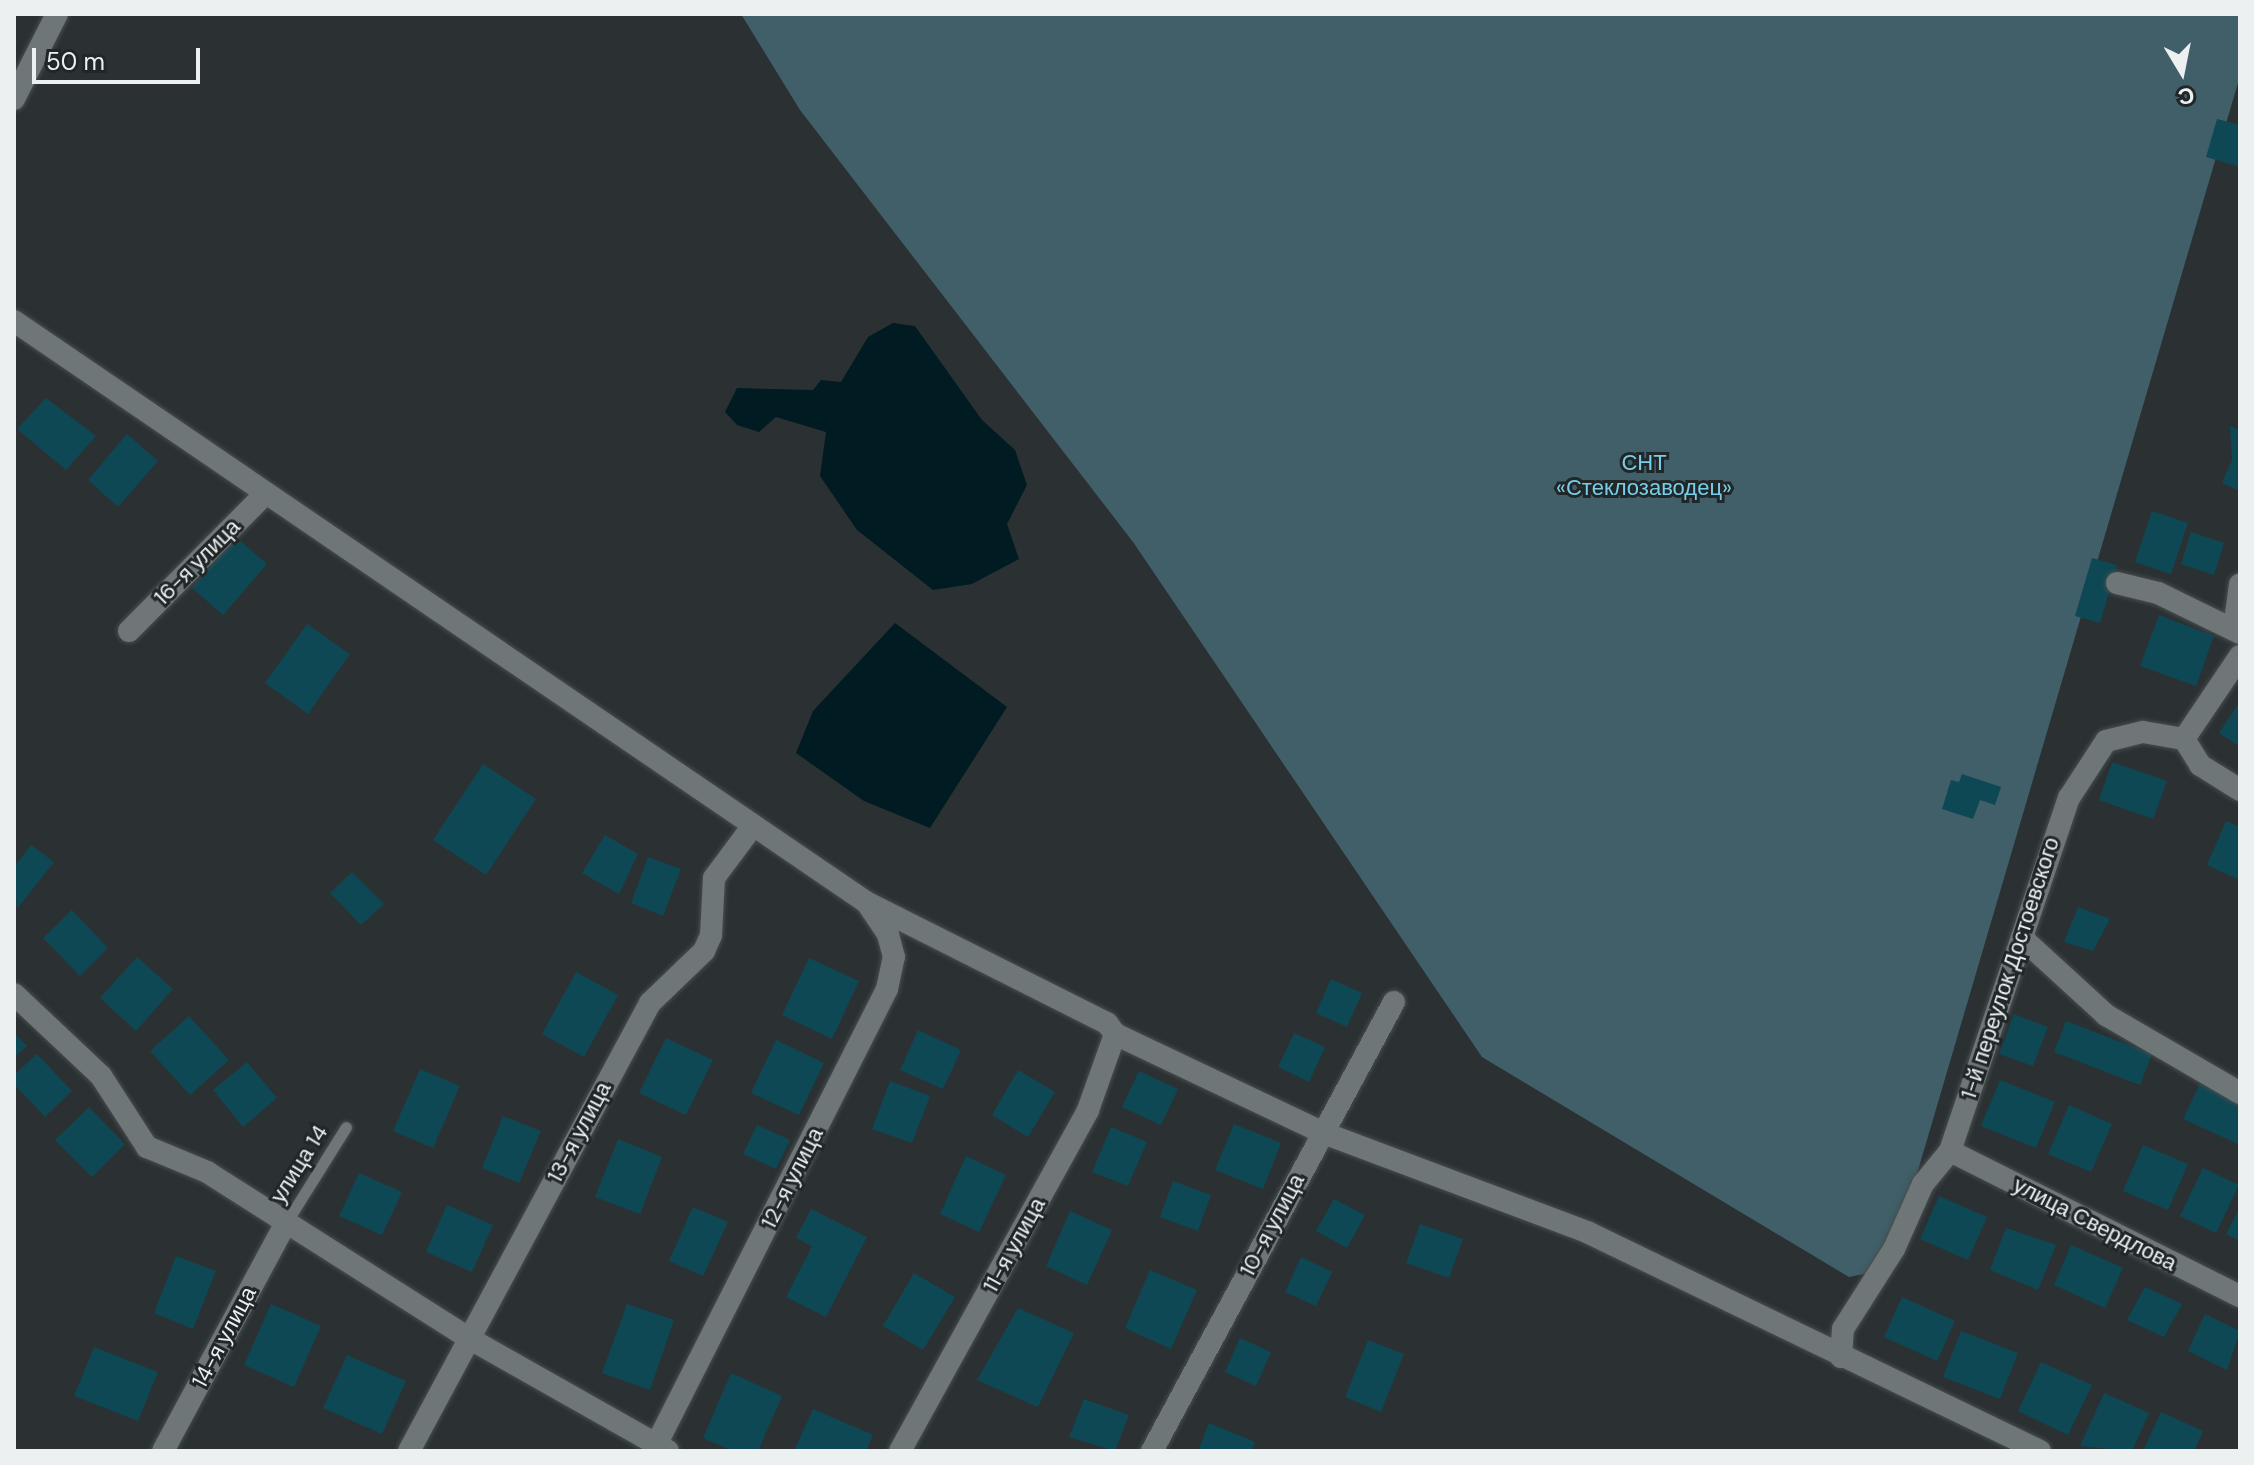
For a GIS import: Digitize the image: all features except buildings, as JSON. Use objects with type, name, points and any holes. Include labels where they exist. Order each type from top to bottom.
[{"type":"street","points":[[14,99],[57,14]]},
{"type":"street","points":[[14,321],[866,902],[1107,1023],[1115,1034],[1321,1132],[1587,1232],[2040,1451]]},
{"type":"street","name":"16-я улица","points":[[129,631],[265,494]]},
{"type":"street","points":[[2117,583],[2158,593],[2237,631],[2240,584]]},
{"type":"street","points":[[2240,656],[2184,739],[2200,765],[2240,790]]},
{"type":"street","name":"1-й переулок Достоевского","points":[[1841,1357],[1843,1329],[1894,1249],[1923,1184],[1950,1151],[2069,798],[2106,741],[2143,732],[2184,739]]},
{"type":"street","name":"13-я улица","points":[[409,1451],[472,1340],[561,1161],[650,1003],[704,951],[711,935],[714,878],[752,827]]},
{"type":"street","name":"12-я улица","points":[[659,1449],[887,989],[894,957],[888,934],[866,902]]},
{"type":"street","points":[[2022,938],[2106,1015],[2240,1093]]},
{"type":"street","points":[[14,994],[101,1076],[147,1147],[207,1172],[472,1340],[659,1449]]},
{"type":"street","name":"10-я улица","points":[[1152,1451],[1321,1132],[1394,1002]]},
{"type":"street","name":"11-я улица","points":[[900,1451],[1088,1110],[1115,1034]]},
{"type":"street","name":"улица Свердлова","points":[[1950,1151],[2240,1296]]},
{"type":"street","name":"14-я улица","points":[[163,1451],[286,1223]]},
{"type":"lane","name":"улица 14","points":[[286,1223],[346,1127]]},
{"type":"green space","name":"СНТ «Стеклозаводец»","points":[[741,14],[2240,14],[2240,76],[1889,1269],[1849,1277],[1482,1057],[1133,542],[800,110]]},
{"type":"shaded area","points":[[893,323],[915,326],[982,420],[1015,450],[1027,485],[1007,524],[1019,559],[972,584],[933,590],[857,530],[820,476],[826,432],[776,417],[759,432],[737,425],[725,412],[737,388],[813,390],[821,380],[841,382],[868,337]]},
{"type":"shaded area","points":[[895,623],[1007,707],[930,828],[864,801],[796,753],[813,711]]}]
